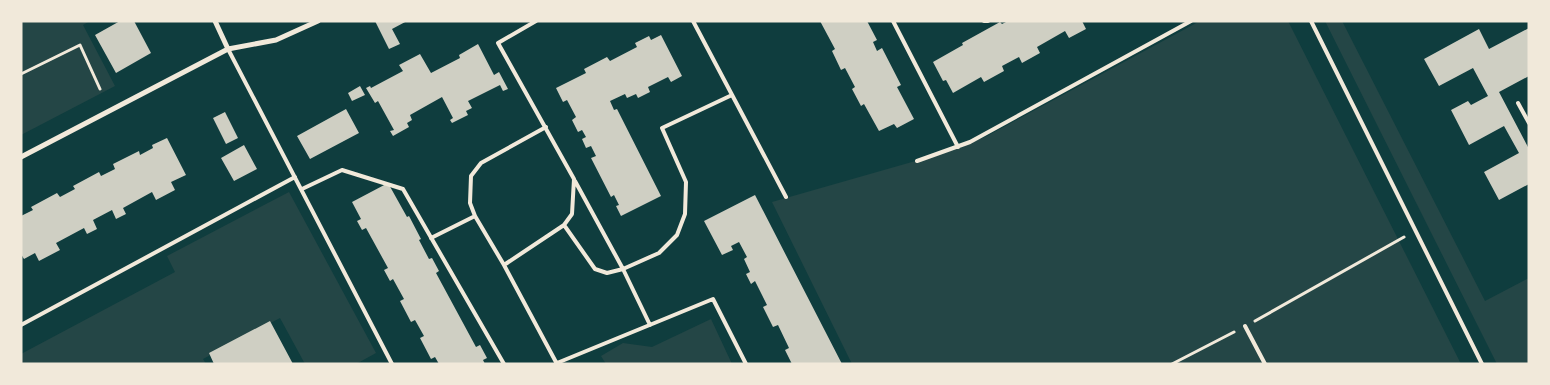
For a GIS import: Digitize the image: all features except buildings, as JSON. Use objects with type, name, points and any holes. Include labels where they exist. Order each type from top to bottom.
[{"type":"street","points":[[215,21],[228,48]]},
{"type":"street","points":[[21,157],[228,48],[276,40],[318,21]]},
{"type":"lane","points":[[536,21],[498,43],[623,269],[650,325]]},
{"type":"lane","points":[[693,21],[786,197]]},
{"type":"lane","points":[[893,21],[958,147]]},
{"type":"lane","points":[[917,161],[970,142],[1191,21]]},
{"type":"lane","points":[[1311,21],[1482,364]]},
{"type":"lane","points":[[228,48],[392,364]]},
{"type":"lane","points":[[564,225],[596,269],[607,273],[623,269],[659,253],[677,236],[685,214],[686,182],[662,128],[732,95]]},
{"type":"lane","points":[[1518,103],[1529,123]]},
{"type":"lane","points":[[546,127],[481,163],[471,176],[470,203],[475,216],[557,363],[713,299],[746,364]]},
{"type":"lane","points":[[302,189],[342,170],[403,189],[504,364]]},
{"type":"lane","points":[[21,325],[295,177]]},
{"type":"lane","points":[[504,265],[564,225],[572,214],[574,179]]},
{"type":"lane","points":[[431,238],[475,216]]},
{"type":"lane","points":[[1245,326],[1265,364]]},
{"type":"path","points":[[21,74],[80,45],[100,89]]},
{"type":"path","points":[[1172,364],[1245,326],[1416,231]]},
{"type":"shaded area","points":[[21,21],[90,21],[83,25],[115,86],[21,135]]},
{"type":"shaded area","points":[[1200,21],[1288,21],[1461,364],[852,364],[772,202],[954,150],[987,136]]},
{"type":"shaded area","points":[[1325,21],[1342,21],[1485,301],[1529,278],[1529,364],[1497,364]]},
{"type":"shaded area","points":[[289,192],[376,353],[356,364],[305,364],[280,318],[203,359],[206,364],[21,364],[21,354],[175,272],[167,256]]},
{"type":"shaded area","points":[[711,319],[732,364],[606,364],[601,356],[623,343],[652,347]]}]
